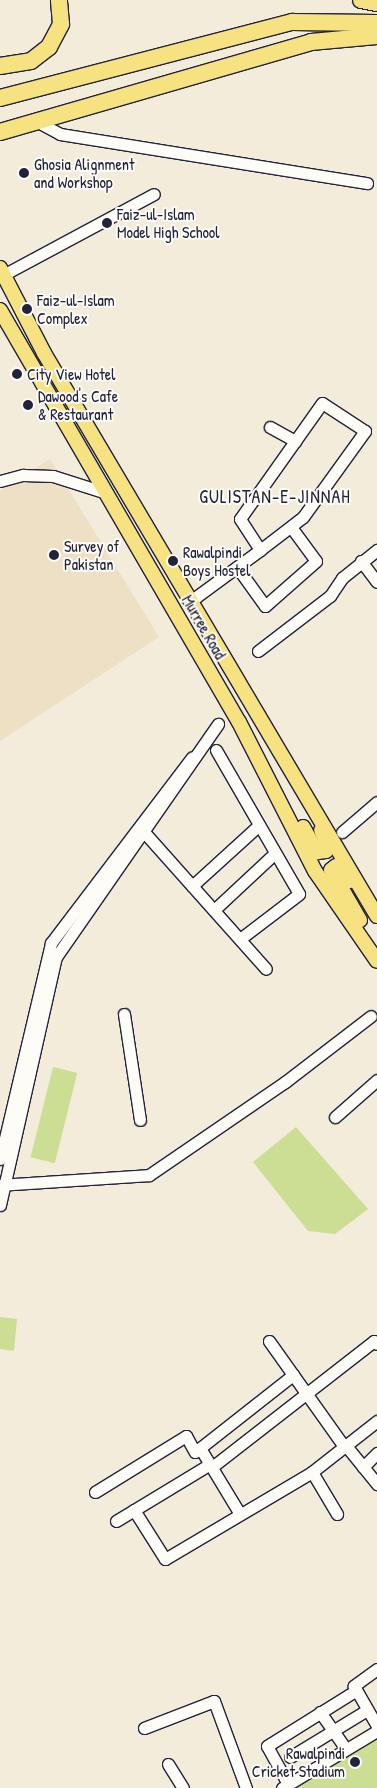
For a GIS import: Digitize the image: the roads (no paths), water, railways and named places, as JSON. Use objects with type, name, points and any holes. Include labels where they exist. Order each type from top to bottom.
[{"type":"highway","points":[[0,66],[31,61],[46,51],[60,24],[59,0]]},
{"type":"highway","points":[[361,0],[377,3]]},
{"type":"highway","points":[[0,98],[292,22],[377,23]]},
{"type":"highway","points":[[0,132],[34,120],[311,42],[377,36]]},
{"type":"main road","name":"Murree Road","points":[[2,271],[47,358],[232,673],[346,857],[377,916]]},
{"type":"main road","name":"Murree Road","points":[[0,310],[239,722],[315,871],[377,961]]},
{"type":"main road","points":[[232,673],[294,789],[321,829],[326,851],[318,852],[239,722]]},
{"type":"main road","points":[[377,928],[342,868],[336,866],[331,870],[331,876],[377,948]]},
{"type":"street","points":[[34,120],[60,134],[367,183]]},
{"type":"street","points":[[2,271],[154,194]]},
{"type":"street","points":[[189,600],[237,567],[260,550],[290,527],[303,518],[365,431],[322,403],[240,519],[260,550]]},
{"type":"street","points":[[270,427],[295,442]]},
{"type":"street","points":[[0,481],[23,476],[53,476],[104,492]]},
{"type":"street","points":[[237,567],[265,606],[316,561],[290,527]]},
{"type":"street","points":[[258,652],[330,596],[361,561],[377,550]]},
{"type":"street","points":[[361,561],[377,582]]},
{"type":"street","points":[[0,1204],[2,1185],[56,957],[218,724]]},
{"type":"street","points":[[0,1159],[36,996],[51,943],[155,801],[200,749]]},
{"type":"street","points":[[216,750],[274,854],[299,894],[240,939]]},
{"type":"street","points":[[342,832],[377,802]]},
{"type":"street","points":[[192,886],[258,826]]},
{"type":"street","points":[[144,832],[266,969]]},
{"type":"street","points":[[214,910],[274,854]]},
{"type":"street","points":[[124,1014],[140,1120]]},
{"type":"street","points":[[2,1185],[149,1174],[285,1082],[371,1016]]},
{"type":"street","points":[[335,1117],[377,1080]]},
{"type":"street","points":[[116,1521],[211,1466],[374,1341],[377,1344]]},
{"type":"street","points":[[268,1342],[346,1448],[377,1484]]},
{"type":"street","points":[[95,1492],[186,1436],[195,1452],[293,1375]]},
{"type":"street","points":[[134,1510],[164,1559],[312,1472],[346,1448],[377,1421]]},
{"type":"street","points":[[200,1448],[240,1514]]},
{"type":"street","points":[[363,1467],[377,1453]]},
{"type":"street","points":[[312,1472],[337,1514]]},
{"type":"street","points":[[377,1669],[357,1682],[355,1691],[377,1726]]},
{"type":"street","points":[[355,1691],[267,1746],[285,1786],[377,1731]]},
{"type":"street","points":[[144,1728],[214,1702],[246,1788]]},
{"type":"street","points":[[290,1757],[367,1710]]},
{"type":"street","points":[[320,1712],[331,1732],[339,1735],[346,1749]]},
{"type":"street","points":[[168,1764],[183,1788]]},
{"type":"place","name":"Ghosia Alignment and Workshop","points":[[24,173]]},
{"type":"place","name":"Faiz-ul-Islam Model High School","points":[[107,223]]},
{"type":"place","name":"Faiz-ul-Islam Complex","points":[[27,309]]},
{"type":"place","name":"City View Hotel","points":[[17,374]]},
{"type":"place","name":"Dawood's Cafe & Restaurant","points":[[28,405]]},
{"type":"place","name":"Survey of Pakistan","points":[[54,555]]},
{"type":"place","name":"Rawalpindi Boys Hostel","points":[[173,561]]},
{"type":"place","name":"Rawalpindi Cricket Stadium","points":[[355,1762]]},
{"type":"district","name":"GULISTAN-E-JINNAH","points":[[275,497]]}]
